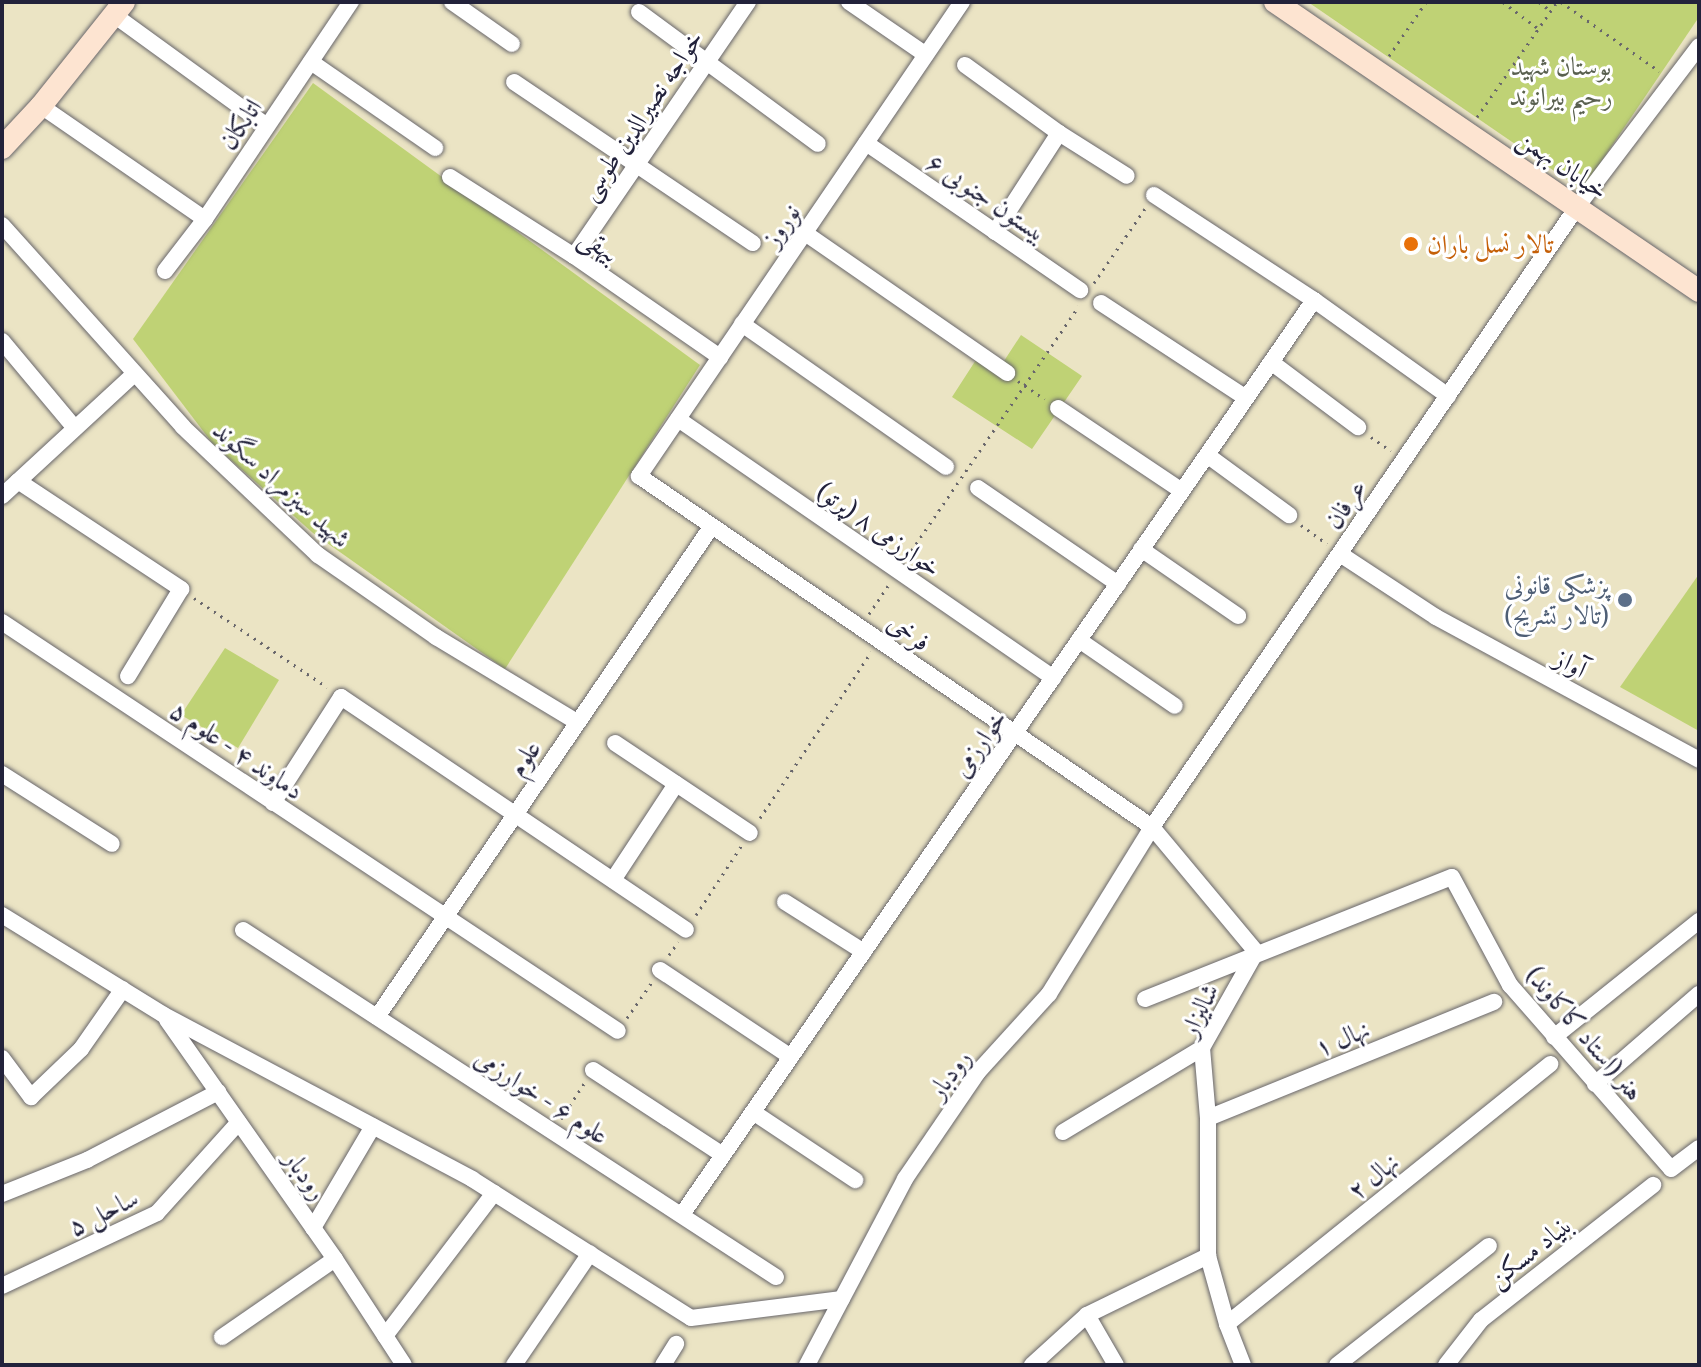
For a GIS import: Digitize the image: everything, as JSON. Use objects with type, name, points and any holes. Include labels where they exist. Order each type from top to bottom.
[{"type":"street","points":[[452,2],[512,44]]},
{"type":"street","name":"خواجه نصیرالدین طوسی","points":[[574,256],[748,2]]},
{"type":"street","points":[[849,2],[926,55]]},
{"type":"street","name":"نوروز","points":[[639,476],[962,2]]},
{"type":"street","name":"خیابان بهمن","points":[[1275,2],[1699,291]]},
{"type":"street","name":"اتابکان","points":[[165,271],[205,219],[311,62],[346,4]]},
{"type":"street","points":[[2,148],[41,106],[119,8],[267,126]]},
{"type":"street","points":[[639,12],[818,144]]},
{"type":"street","name":"عرفان","points":[[1152,827],[1577,207],[1699,46]]},
{"type":"street","points":[[311,62],[435,148]]},
{"type":"street","points":[[965,65],[1059,133],[1127,176]]},
{"type":"street","points":[[514,82],[753,243]]},
{"type":"street","points":[[41,106],[205,219]]},
{"type":"street","points":[[995,232],[1059,133]]},
{"type":"street","name":"بیستون جنوبی ۶","points":[[866,143],[1080,290]]},
{"type":"street","name":"بیهقی","points":[[450,177],[574,256],[720,357]]},
{"type":"street","points":[[1154,195],[1314,300],[1448,396]]},
{"type":"street","name":"شهید سبزمراد سگوند","points":[[2,225],[183,427],[318,555],[436,637],[577,722]]},
{"type":"street","points":[[805,233],[1007,373]]},
{"type":"street","name":"خوارزمی","points":[[683,1213],[1314,300]]},
{"type":"street","points":[[1101,303],[1246,398]]},
{"type":"street","points":[[742,324],[946,467]]},
{"type":"street","points":[[2,341],[74,427]]},
{"type":"street","points":[[1271,362],[1358,427]]},
{"type":"street","points":[[2,496],[134,374]]},
{"type":"street","points":[[1058,408],[1182,491]]},
{"type":"street","name":"خوارزمی ۸ (پرتو)","points":[[678,419],[1053,678]]},
{"type":"street","points":[[1207,455],[1289,515]]},
{"type":"street","name":"فرخی","points":[[639,476],[1152,827]]},
{"type":"street","points":[[18,481],[181,589],[128,676]]},
{"type":"street","points":[[978,488],[1118,584]]},
{"type":"street","name":"علوم","points":[[377,1017],[712,526]]},
{"type":"street","points":[[1141,549],[1238,616]]},
{"type":"street","name":"آواز","points":[[1340,554],[1436,617],[1699,760]]},
{"type":"street","name":"دماوند ۴ - علوم ۵","points":[[2,622],[618,1031]]},
{"type":"street","points":[[1079,640],[1175,706]]},
{"type":"street","points":[[273,803],[341,697],[686,930]]},
{"type":"street","points":[[615,743],[750,833]]},
{"type":"street","points":[[2,774],[112,844]]},
{"type":"street","points":[[613,880],[676,784]]},
{"type":"street","points":[[1145,999],[1256,952],[1152,827]]},
{"type":"street","name":"رودبار","points":[[807,1365],[905,1179],[978,1072],[1049,994],[1152,827]]},
{"type":"street","name":"هنر (استاد کاکاوند)","points":[[1256,952],[1452,877],[1510,985],[1671,1169],[1699,1148]]},
{"type":"street","points":[[785,902],[864,952]]},
{"type":"street","points":[[2,915],[164,1015],[494,1193],[691,1318],[842,1299]]},
{"type":"street","points":[[1554,1037],[1699,921]]},
{"type":"street","name":"علوم ۶ - خوارزمی","points":[[243,930],[552,1132],[683,1213],[776,1277]]},
{"type":"street","name":"شالیزار","points":[[1243,1365],[1227,1324],[1208,1256],[1208,1118],[1202,1048],[1256,952]]},
{"type":"street","points":[[660,970],[791,1057]]},
{"type":"street","points":[[2,1058],[31,1097],[81,1049],[123,989]]},
{"type":"street","points":[[1595,1084],[1699,994]]},
{"type":"street","name":"نهال ۱","points":[[1208,1118],[1494,1002]]},
{"type":"street","name":"رودبار","points":[[164,1015],[335,1259],[404,1365]]},
{"type":"street","points":[[1063,1132],[1202,1048]]},
{"type":"street","name":"نهال ۲","points":[[1227,1324],[1550,1064]]},
{"type":"street","points":[[593,1070],[723,1155]]},
{"type":"street","points":[[2,1194],[87,1160],[218,1092]]},
{"type":"street","points":[[753,1112],[855,1180]]},
{"type":"street","name":"ساحل ۵","points":[[2,1286],[157,1213],[239,1122]]},
{"type":"street","points":[[313,1228],[373,1126]]},
{"type":"street","name":"بنیاد مسکن","points":[[1446,1365],[1481,1320],[1653,1185]]},
{"type":"street","points":[[385,1336],[494,1193]]},
{"type":"street","points":[[1337,1365],[1489,1246]]},
{"type":"street","points":[[514,1365],[590,1253]]},
{"type":"street","points":[[1032,1365],[1087,1315],[1208,1256]]},
{"type":"street","points":[[222,1337],[335,1259]]},
{"type":"street","points":[[1087,1315],[1116,1365]]},
{"type":"street","points":[[663,1365],[676,1344]]},
{"type":"path","points":[[1378,72],[1426,2]]},
{"type":"path","points":[[1503,2],[1539,29]]},
{"type":"path","points":[[1539,2],[1551,11]]},
{"type":"path","points":[[1466,132],[1559,2],[1673,80]]},
{"type":"path","points":[[860,628],[1154,195]]},
{"type":"path","points":[[1007,373],[1058,408]]},
{"type":"path","points":[[1358,427],[1404,460]]},
{"type":"path","points":[[946,467],[978,488]]},
{"type":"path","points":[[1289,515],[1340,554]]},
{"type":"path","points":[[181,589],[341,697]]},
{"type":"path","points":[[618,1031],[878,640]]},
{"type":"path","points":[[552,1132],[593,1070]]},
{"type":"green space","name":"بوستان شهید رحیم بیرانوند","points":[[1308,2],[1699,2],[1699,17],[1582,190]]},
{"type":"green space","points":[[313,83],[700,365],[505,669],[313,533],[213,444],[133,339]]},
{"type":"green space","points":[[1021,335],[1082,376],[1032,449],[952,397],[983,349],[1004,361]]},
{"type":"green space","points":[[1699,574],[1699,731],[1620,687]]},
{"type":"green space","points":[[225,648],[279,680],[238,748],[181,715]]},
{"type":"place","name":"تالار نسل باران","points":[[1411,244]]},
{"type":"place","name":"پزشکی قانونی (تالار تشریح)","points":[[1625,600]]}]
